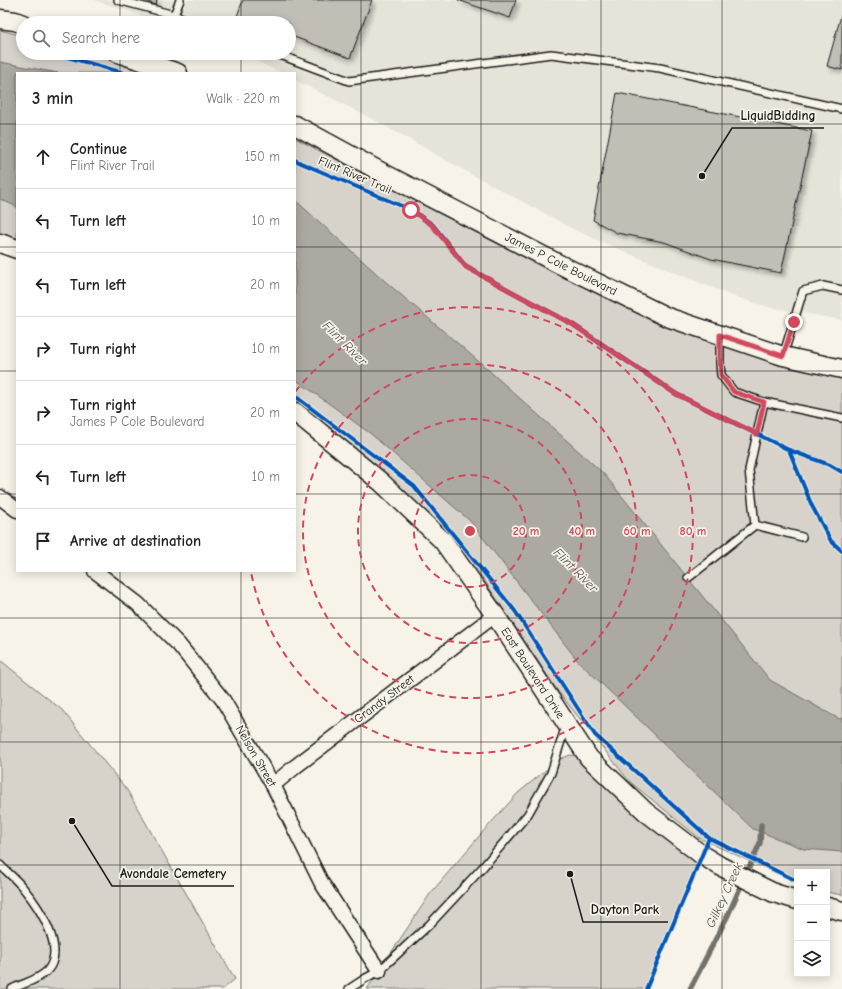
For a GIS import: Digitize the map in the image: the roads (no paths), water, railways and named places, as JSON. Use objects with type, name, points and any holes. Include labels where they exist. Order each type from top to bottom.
[{"type":"street","points":[[0,19],[16,22]]},
{"type":"street","points":[[139,60],[175,72]]},
{"type":"street","name":"James P Cole Boulevard","points":[[296,126],[392,178],[561,265],[667,317],[783,356],[842,369]]},
{"type":"street","points":[[0,242],[16,249]]},
{"type":"street","name":"East Boulevard Drive","points":[[296,413],[381,482],[443,541],[495,615],[589,758],[646,812],[702,855],[720,866],[774,892],[794,899]]},
{"type":"street","points":[[0,497],[16,509]]},
{"type":"street","name":"Nelson Street","points":[[96,572],[138,604],[179,645],[223,700],[273,785],[321,882],[379,971]]},
{"type":"street","name":"Grandy Street","points":[[273,785],[302,761],[495,615]]},
{"type":"street","points":[[830,908],[842,910]]},
{"type":"lane","points":[[118,0],[174,15],[180,0]]},
{"type":"lane","points":[[294,60],[349,81],[552,54],[660,68],[842,109]]},
{"type":"lane","points":[[783,356],[803,291],[823,286],[842,290]]},
{"type":"lane","points":[[720,335],[721,375],[734,392],[764,402],[842,418]]},
{"type":"lane","points":[[755,525],[749,470],[764,402]]},
{"type":"lane","points":[[755,525],[802,537]]},
{"type":"lane","points":[[688,578],[755,525]]},
{"type":"lane","points":[[349,989],[379,971],[430,924],[484,867],[528,814],[551,772],[566,723]]},
{"type":"lane","points":[[0,865],[24,888],[40,909],[54,944],[54,958],[48,970],[38,978],[12,989]]},
{"type":"water","points":[[0,62],[53,72],[16,72],[16,207],[0,199]]},
{"type":"water","name":"Flint River","points":[[296,201],[604,474],[770,680],[839,719],[842,718],[842,852],[804,849],[753,829],[577,660],[470,521],[371,434],[296,380]]},
{"type":"waterway","name":"Gilkey Creek","points":[[690,989],[728,915],[760,843],[761,825]]},
{"type":"place","name":"LiquidBidding","points":[[702,176]]},
{"type":"place","name":"Avondale Cemetery","points":[[72,821]]},
{"type":"place","name":"Dayton Park","points":[[570,874]]}]
